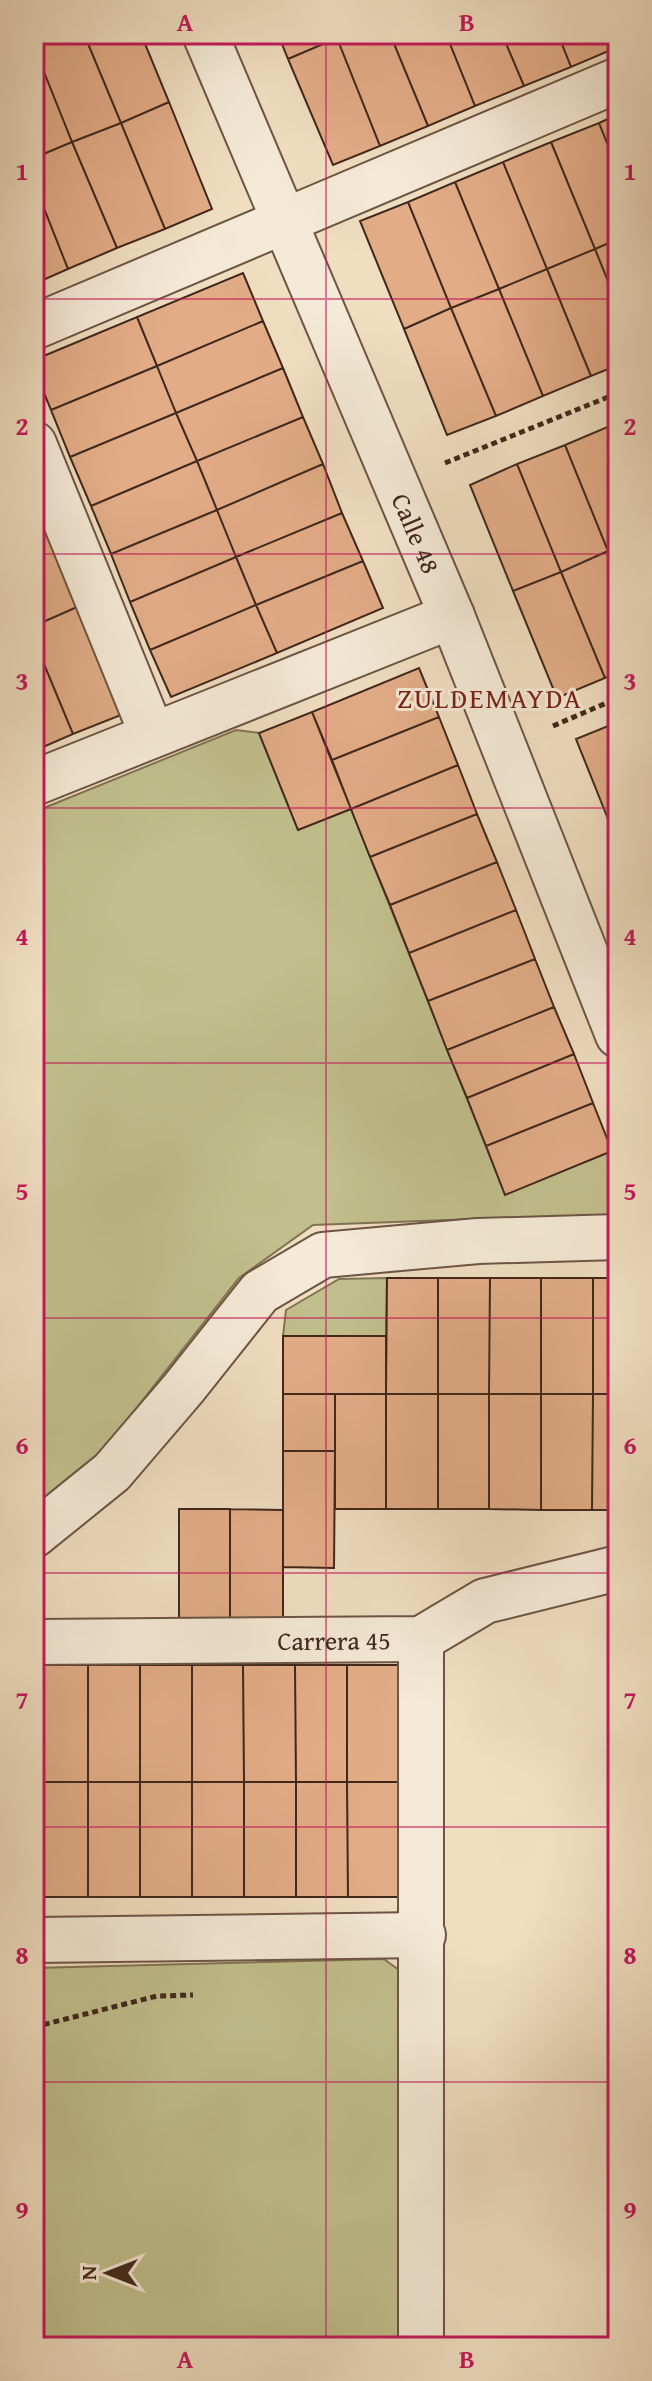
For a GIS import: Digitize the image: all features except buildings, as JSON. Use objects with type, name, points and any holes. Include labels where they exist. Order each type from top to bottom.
[{"type":"street","name":"Calle 48","points":[[205,34],[452,616],[618,1035]]},
{"type":"street","points":[[34,327],[618,80]]},
{"type":"street","points":[[34,444],[152,734]]},
{"type":"street","points":[[34,783],[452,616]]},
{"type":"street","points":[[34,1535],[112,1472],[260,1292],[323,1255],[478,1241],[618,1237]]},
{"type":"street","name":"Carrera 45","points":[[34,1642],[421,1639],[485,1601],[618,1568]]},
{"type":"street","points":[[421,1639],[421,2347]]},
{"type":"street","points":[[34,1940],[423,1935]]},
{"type":"path","points":[[396,483],[618,393]]},
{"type":"path","points":[[504,747],[618,698]]},
{"type":"shaded area","points":[[236,730],[259,733],[298,830],[351,809],[505,1194],[612,1151],[618,1165],[618,1213],[598,1219],[475,1219],[313,1225],[239,1278],[93,1463],[34,1514],[34,812]]},
{"type":"shaded area","points":[[387,1278],[386,1336],[283,1336],[286,1310],[339,1279]]},
{"type":"shaded area","points":[[384,1959],[403,1973],[401,2347],[34,2347],[34,1968]]},
{"type":"district","name":"ZULDEMAYDA","points":[[490,697]]}]
